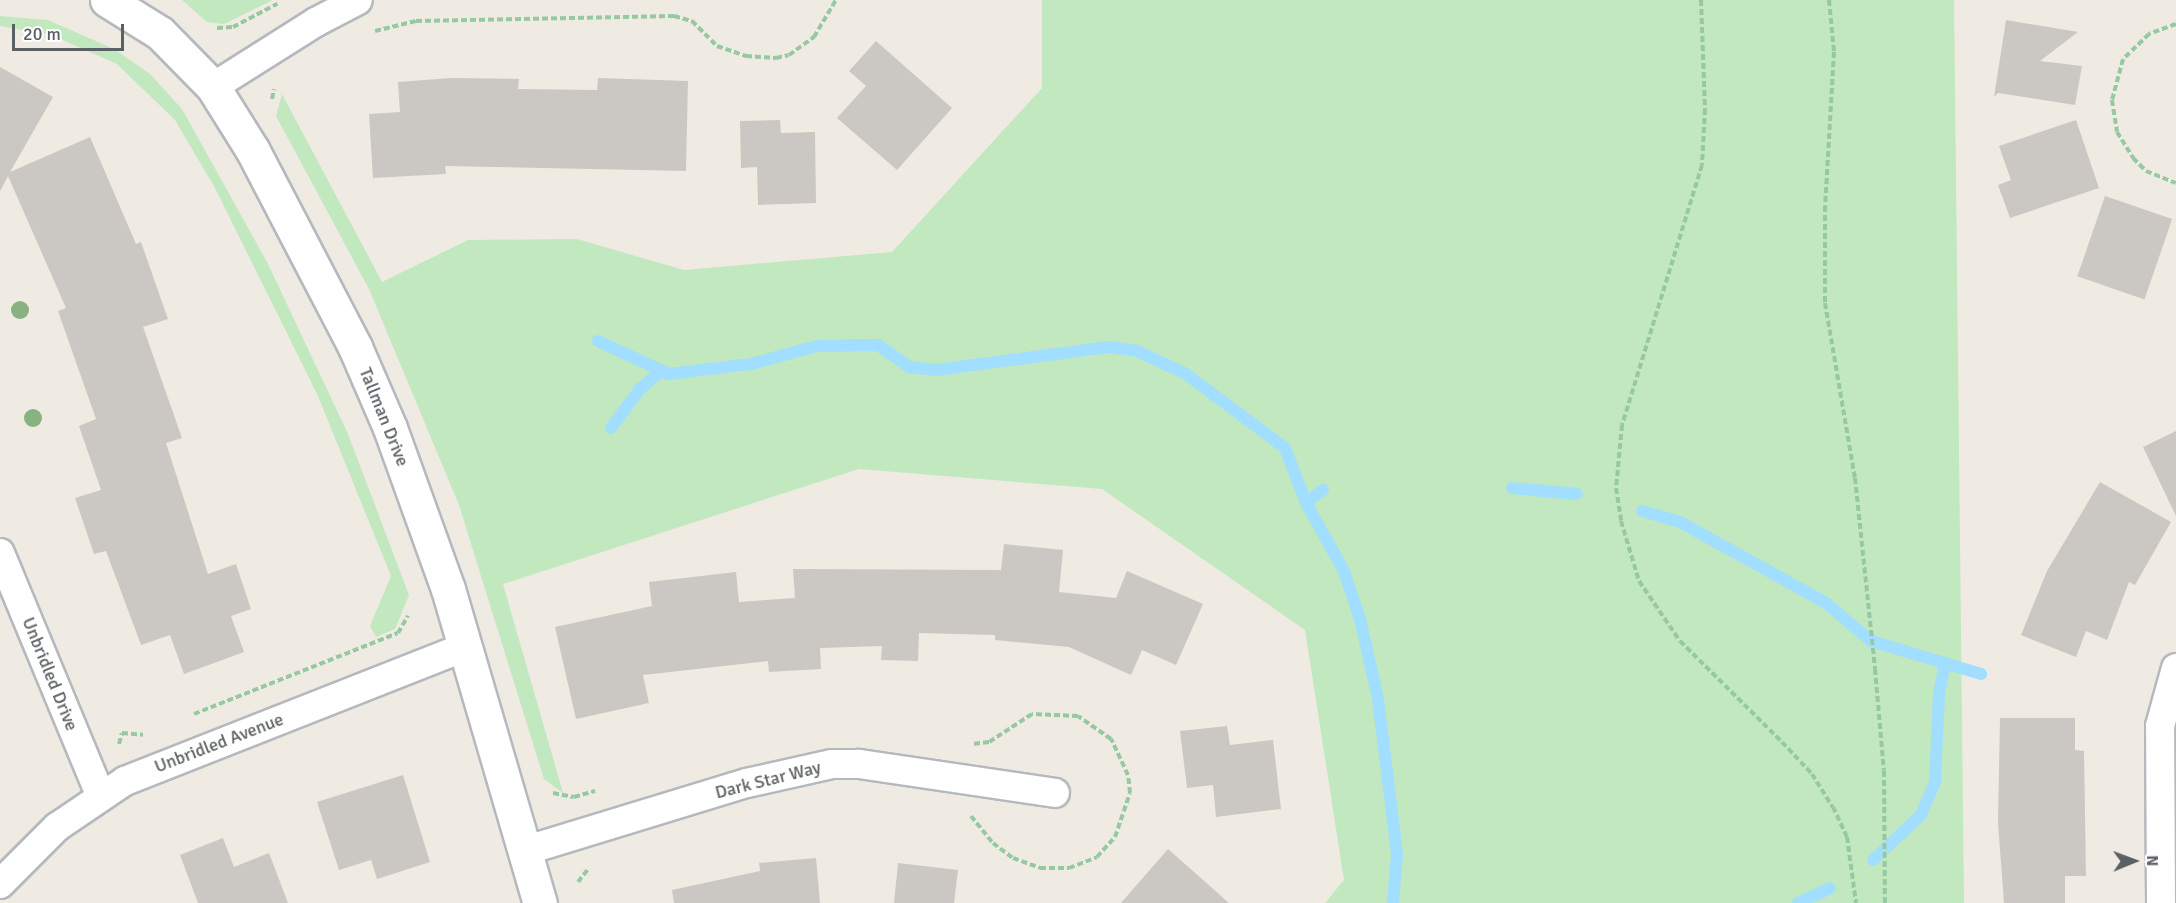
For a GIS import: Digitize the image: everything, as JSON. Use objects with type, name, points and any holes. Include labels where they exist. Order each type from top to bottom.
[{"type":"street","name":"Tallman Drive","points":[[107,0],[160,33],[213,87],[292,222],[368,376],[422,514],[465,647],[540,903]]},
{"type":"street","points":[[213,87],[306,27],[358,0]]},
{"type":"street","name":"Unbridled Drive","points":[[0,553],[100,794]]},
{"type":"street","name":"Unbridled Avenue","points":[[0,884],[34,847],[100,794],[152,769],[465,647]]},
{"type":"street","points":[[2161,903],[2160,726],[2176,668]]},
{"type":"street","name":"Dark Star Way","points":[[524,852],[747,783],[832,764],[859,764],[1055,793]]},
{"type":"path","points":[[217,28],[233,27],[284,0]]},
{"type":"path","points":[[369,34],[416,21],[674,16],[692,21],[717,46],[733,53],[776,58],[789,55],[814,37],[836,0]]},
{"type":"path","points":[[1701,0],[1705,109],[1701,165],[1622,425],[1616,488],[1621,520],[1639,581],[1680,641],[1812,774],[1833,807],[1847,837],[1856,903]]},
{"type":"path","points":[[1829,0],[1834,52],[1825,206],[1825,303],[1855,478],[1875,669],[1884,771],[1885,903]]},
{"type":"path","points":[[2176,24],[2149,34],[2123,59],[2112,100],[2117,132],[2133,158],[2146,171],[2176,183]]},
{"type":"path","points":[[272,99],[279,82]]},
{"type":"path","points":[[183,719],[398,633],[408,616]]},
{"type":"path","points":[[119,744],[122,733],[141,736],[152,732]]},
{"type":"green space","points":[[182,0],[273,0],[224,24],[207,22]]},
{"type":"green space","points":[[1042,0],[1954,0],[1964,903],[1325,903],[1344,880],[1305,630],[1102,489],[859,469],[503,584],[563,793],[544,779],[459,505],[369,289],[276,116],[282,94],[382,282],[468,240],[577,239],[684,270],[892,252],[1042,88]]},
{"type":"green space","points":[[0,16],[48,20],[114,49],[150,74],[182,109],[268,264],[348,434],[409,595],[395,629],[376,637],[370,626],[391,576],[318,396],[215,188],[175,120],[117,64],[51,35],[0,26]]},
{"type":"building","points":[[2006,20],[2078,32],[2040,61],[2082,66],[2075,105],[1998,93],[1994,97]]},
{"type":"building","points":[[876,41],[952,108],[897,170],[837,118],[866,86],[849,71]]},
{"type":"building","points":[[0,67],[53,97],[10,172],[90,137],[136,244],[141,242],[168,319],[143,327],[182,438],[166,443],[208,574],[236,564],[251,609],[231,616],[244,652],[184,674],[170,635],[141,645],[106,551],[94,554],[75,498],[101,490],[79,426],[96,419],[58,311],[66,308],[8,176],[0,191]]},
{"type":"building","points":[[451,78],[519,79],[518,89],[597,90],[598,78],[688,81],[686,171],[445,166],[446,174],[373,178],[369,114],[400,112],[398,82]]},
{"type":"building","points":[[780,120],[781,133],[815,132],[816,203],[758,205],[757,167],[741,168],[740,121]]},
{"type":"building","points":[[2076,120],[2099,188],[2010,218],[1998,185],[2011,180],[1999,146]]},
{"type":"building","points":[[2105,196],[2172,219],[2144,299],[2077,276]]},
{"type":"building","points":[[2176,431],[2176,516],[2143,447]]},
{"type":"building","points":[[2100,482],[2171,522],[2135,585],[2129,582],[2107,640],[2086,631],[2076,657],[2021,635],[2047,571]]},
{"type":"building","points":[[1004,544],[1063,550],[1059,592],[1116,598],[1127,571],[1203,604],[1176,665],[1142,650],[1131,675],[1069,647],[995,640],[995,635],[919,633],[918,661],[881,660],[882,646],[820,648],[821,669],[769,672],[768,661],[643,675],[649,703],[576,719],[555,627],[652,606],[649,582],[736,572],[739,602],[795,598],[793,569],[1001,570]]},
{"type":"building","points":[[2000,718],[2075,718],[2075,750],[2084,751],[2086,876],[2065,876],[2065,903],[2004,903],[1998,823]]},
{"type":"building","points":[[1227,726],[1230,745],[1273,740],[1281,809],[1216,817],[1213,785],[1187,788],[1180,731]]},
{"type":"building","points":[[403,775],[430,862],[377,879],[371,860],[339,870],[317,802]]},
{"type":"building","points":[[223,838],[234,867],[269,853],[288,903],[198,903],[180,855]]},
{"type":"building","points":[[1168,849],[1229,903],[1121,903]]},
{"type":"building","points":[[816,858],[820,903],[674,903],[672,890],[760,871],[759,863]]},
{"type":"building","points":[[898,863],[958,870],[954,903],[894,903]]},
{"type":"waterway","points":[[598,341],[669,374],[751,364],[817,346],[878,345],[909,367],[936,370],[1109,347],[1137,351],[1186,374],[1285,448],[1306,503]]},
{"type":"waterway","points":[[611,428],[640,389],[661,371]]},
{"type":"waterway","points":[[1512,488],[1577,494]]},
{"type":"waterway","points":[[1323,490],[1306,503],[1344,571],[1360,619],[1378,699],[1397,854],[1393,903]]},
{"type":"waterway","points":[[1642,511],[1680,522],[1826,603],[1871,641],[1981,674]]},
{"type":"waterway","points":[[1873,860],[1921,815],[1935,782],[1939,694],[1945,664]]},
{"type":"waterway","points":[[1798,903],[1830,888]]}]
